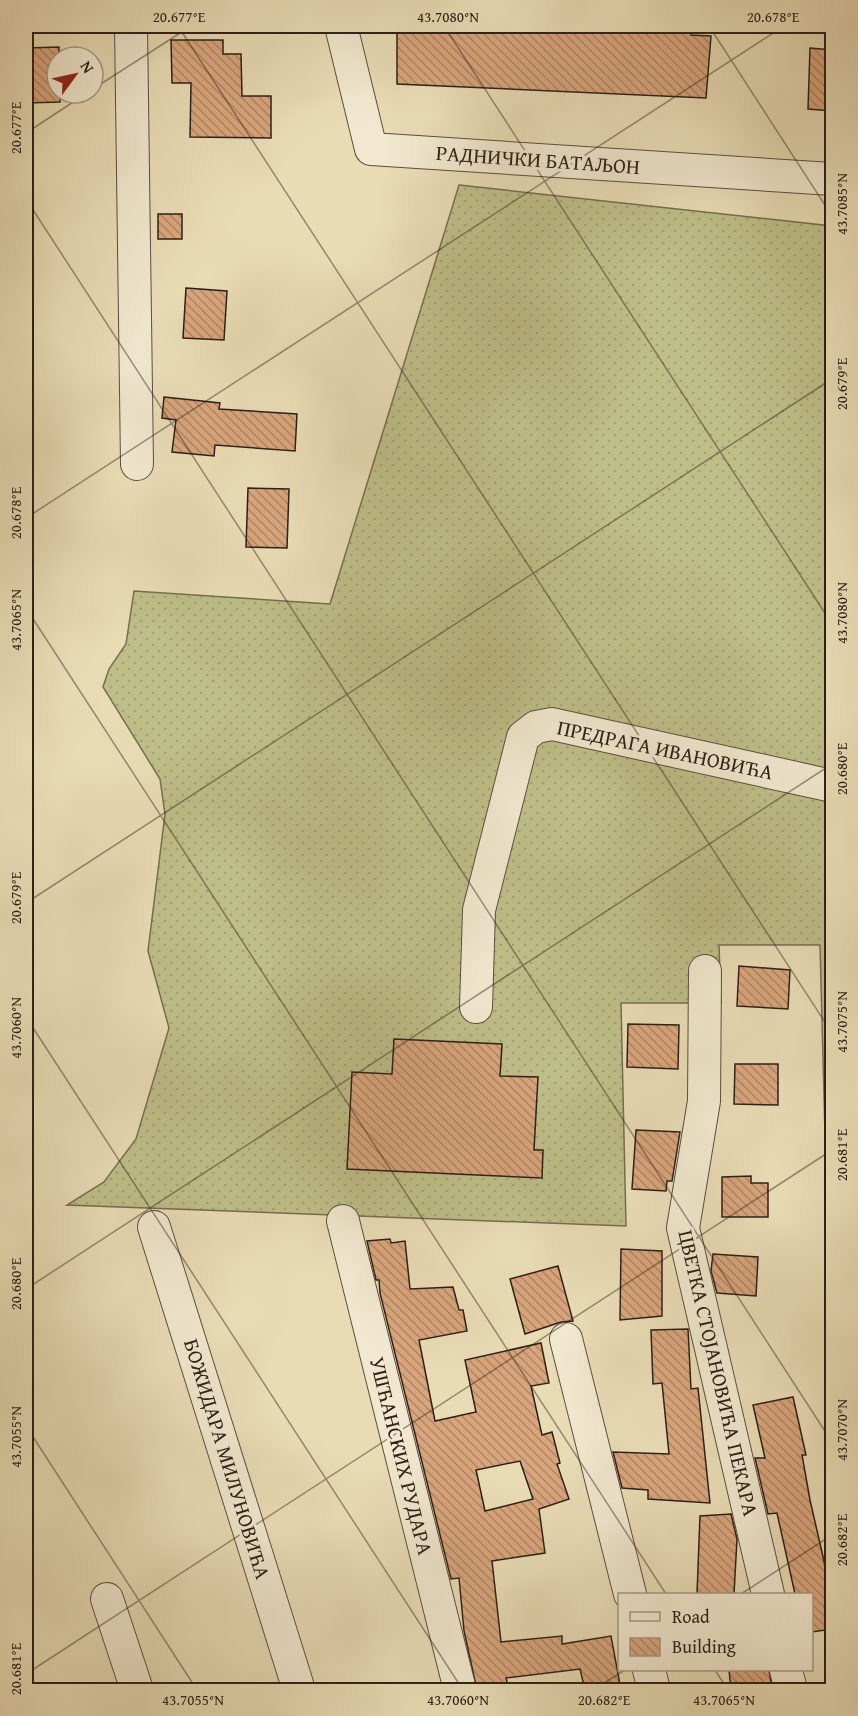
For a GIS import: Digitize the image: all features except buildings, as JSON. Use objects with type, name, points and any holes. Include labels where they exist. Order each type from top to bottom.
[{"type":"street","points":[[131,26],[137,464]]},
{"type":"street","name":"РАДНИЧКИ БАТАЉОН","points":[[341,26],[371,149],[832,179]]},
{"type":"street","name":"ПРЕДРАГА ИВАНОВИЋА","points":[[476,1007],[479,910],[523,737],[536,727],[552,724],[832,786]]},
{"type":"street","name":"ЦВЕТКА СТОЈАНОВИЋА ПЕКАРА","points":[[705,971],[704,1101],[683,1228],[768,1593]]},
{"type":"street","name":"УШЋАНСКИХ РУДАРА","points":[[342,1221],[460,1690]]},
{"type":"street","name":"БОЖИДАРА МИЛУНОВИЋА","points":[[154,1227],[299,1690]]},
{"type":"street","points":[[566,1340],[630,1593]]},
{"type":"street","points":[[107,1599],[137,1690]]},
{"type":"street","points":[[649,1671],[654,1690]]},
{"type":"street","points":[[786,1671],[791,1690]]},
{"type":"green space","points":[[459,185],[832,226],[832,1245],[828,1246],[820,945],[719,945],[721,1003],[621,1003],[626,1226],[67,1205],[104,1182],[136,1139],[169,1028],[148,951],[165,814],[160,779],[103,687],[109,669],[126,644],[134,591],[330,604]]}]
